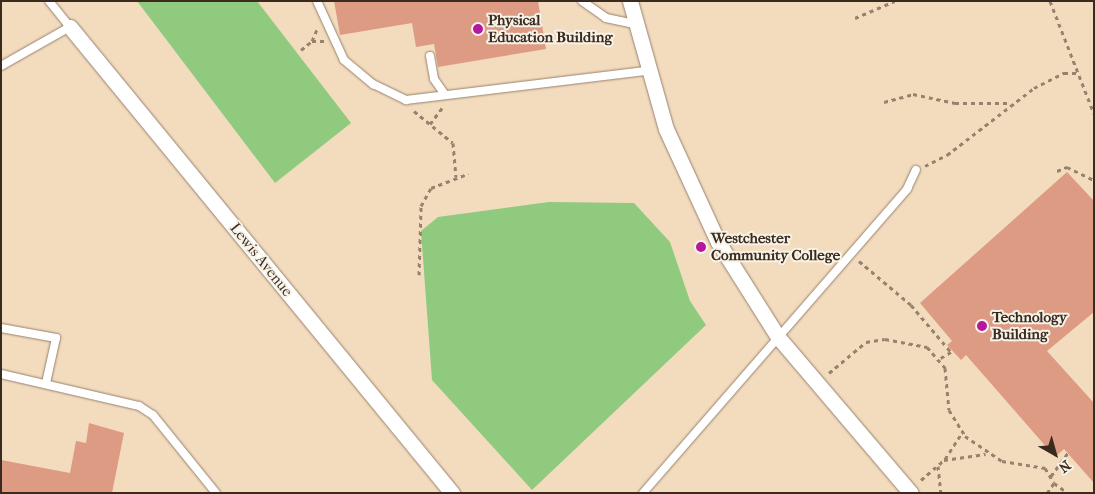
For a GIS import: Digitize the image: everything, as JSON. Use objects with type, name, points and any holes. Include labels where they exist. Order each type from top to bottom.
[{"type":"street","points":[[630,1],[634,24],[647,71],[684,175],[718,242],[778,337],[914,488]]},
{"type":"street","name":"Lewis Avenue","points":[[70,27],[452,493]]},
{"type":"lane","points":[[1,66],[70,27],[49,1]]},
{"type":"lane","points":[[317,1],[344,60],[373,84],[406,100],[647,71]]},
{"type":"lane","points":[[582,1],[606,18],[634,24]]},
{"type":"lane","points":[[430,56],[434,79],[445,95]]},
{"type":"lane","points":[[643,493],[913,181],[916,170]]},
{"type":"lane","points":[[1,328],[56,338],[46,383]]},
{"type":"lane","points":[[1,374],[117,398],[153,415],[216,493]]},
{"type":"path","points":[[855,18],[895,1]]},
{"type":"path","points":[[1050,2],[1080,72],[1094,114]]},
{"type":"path","points":[[301,50],[312,41],[322,14]]},
{"type":"path","points":[[916,170],[947,155],[1012,103],[1064,73],[1080,72]]},
{"type":"path","points":[[884,102],[913,94],[955,103],[1012,103]]},
{"type":"path","points":[[430,124],[444,105],[445,95]]},
{"type":"path","points":[[406,100],[430,124],[453,143],[456,177]]},
{"type":"path","points":[[1057,171],[1067,167],[1094,180]]},
{"type":"path","points":[[419,275],[421,206],[431,188],[468,174]]},
{"type":"path","points":[[851,254],[911,305],[951,352],[939,359]]},
{"type":"path","points":[[824,379],[852,351],[885,338],[927,347],[939,359],[944,368],[949,410],[962,433],[986,453],[1027,468],[1045,468],[1054,483],[1068,493]]},
{"type":"path","points":[[914,488],[944,460],[962,433]]},
{"type":"path","points":[[944,460],[986,453]]},
{"type":"path","points":[[1051,476],[1068,453]]},
{"type":"path","points":[[938,465],[941,493]]},
{"type":"path","points":[[1047,493],[1054,483]]},
{"type":"green space","points":[[137,1],[257,1],[351,123],[275,183]]},
{"type":"green space","points":[[549,202],[634,203],[670,242],[690,301],[706,325],[532,490],[432,380],[421,231],[438,217]]},
{"type":"building","name":"Physical Education Building","points":[[334,1],[538,1],[546,49],[438,67],[434,44],[416,47],[412,23],[340,35]]},
{"type":"building","name":"Technology Building","points":[[1067,172],[1094,201],[1094,312],[1047,351],[1094,403],[1094,483],[1064,449],[1055,457],[966,355],[961,360],[947,345],[952,341],[920,303]]},
{"type":"building","points":[[89,423],[124,433],[112,493],[1,493],[1,460],[70,473],[76,441],[86,443]]},
{"type":"place","name":"Physical Education Building","points":[[478,29]]},
{"type":"place","name":"Westchester Community College","points":[[701,247]]},
{"type":"place","name":"Technology Building","points":[[982,326]]}]
